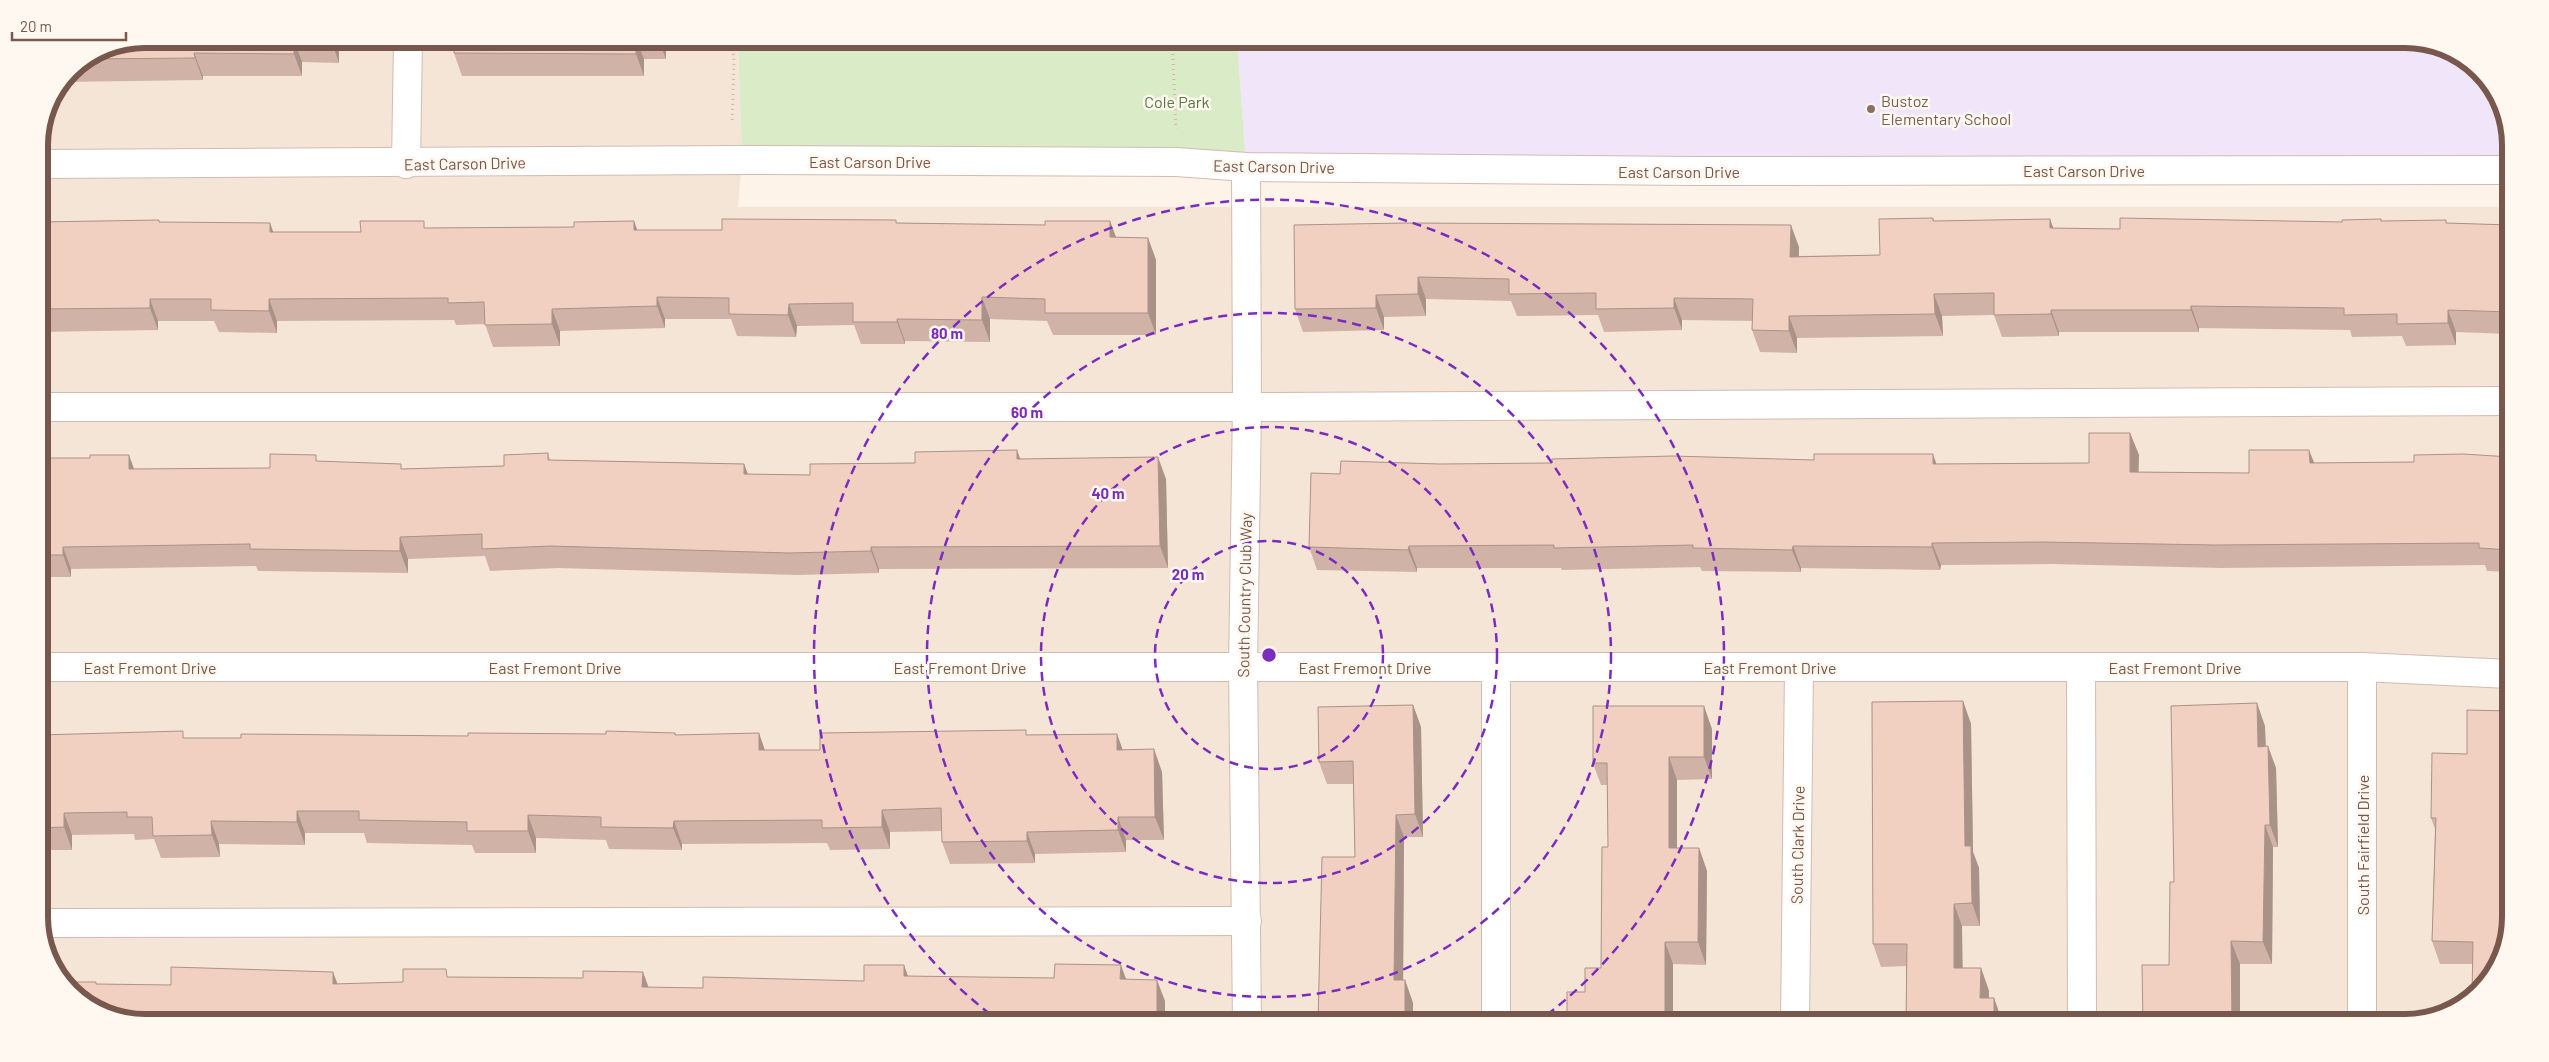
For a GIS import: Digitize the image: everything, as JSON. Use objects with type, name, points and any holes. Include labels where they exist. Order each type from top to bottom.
[{"type":"street","points":[[406,164],[408,48]]},
{"type":"street","name":"East Carson Drive","points":[[48,164],[406,164],[732,160],[1176,162],[1246,167],[1684,171],[2501,170]]},
{"type":"street","name":"South Country Club Way","points":[[1246,167],[1247,407],[1243,667],[1247,1014]]},
{"type":"street","points":[[48,407],[1247,407],[2501,401]]},
{"type":"street","name":"East Fremont Drive","points":[[48,667],[2362,667],[2502,674]]},
{"type":"street","points":[[1496,667],[1496,1014]]},
{"type":"street","name":"South Clark Drive","points":[[1795,1014],[1798,667]]},
{"type":"street","points":[[2081,667],[2082,1014]]},
{"type":"street","name":"South Fairfield Drive","points":[[2362,667],[2362,1014]]},
{"type":"street","points":[[48,923],[1247,921]]},
{"type":"path","points":[[732,122],[733,48]]},
{"type":"path","points":[[1172,48],[1176,162]]},
{"type":"shaded area","points":[[138,48],[738,48],[742,160],[738,207],[2501,207],[2502,918],[2500,937],[2494,955],[2482,977],[2464,995],[2442,1007],[2417,1014],[132,1014],[107,1007],[85,995],[67,977],[57,961],[49,937],[48,924],[48,138],[49,125],[57,101],[67,85],[80,71],[101,57],[125,49]]},
{"type":"shaded area","name":"Bustoz Elementary School","points":[[1238,48],[2411,48],[2424,49],[2453,60],[2464,67],[2482,85],[2494,107],[2500,125],[2501,138],[2501,170],[1246,167]]},
{"type":"green space","name":"Cole Park","points":[[738,48],[1238,48],[1246,167],[742,160]]},
{"type":"building","points":[[138,48],[294,48],[294,54],[194,53],[195,58],[98,59],[125,49]]},
{"type":"building","points":[[454,48],[636,48],[636,54],[454,53]]},
{"type":"building","points":[[1933,218],[1933,221],[2050,219],[2050,228],[2120,229],[2120,218],[2342,222],[2342,220],[2381,219],[2381,221],[2446,220],[2446,223],[2501,225],[2501,312],[2448,310],[2448,323],[2397,324],[2397,314],[2344,315],[2344,308],[2191,306],[2191,310],[2051,310],[2051,314],[1994,315],[1994,293],[1934,294],[1935,314],[1789,316],[1789,331],[1752,330],[1753,299],[1674,298],[1674,308],[1596,309],[1596,293],[1509,294],[1509,279],[1418,277],[1418,294],[1376,295],[1376,308],[1295,309],[1294,225],[1405,223],[1791,225],[1790,257],[1880,255],[1879,219]]},
{"type":"building","points":[[722,219],[896,220],[896,223],[1045,225],[1045,221],[1110,221],[1110,237],[1148,238],[1148,313],[1045,313],[1045,299],[982,297],[982,320],[897,319],[897,322],[853,322],[853,303],[789,304],[788,315],[729,314],[729,298],[657,297],[657,306],[552,309],[552,324],[485,325],[484,302],[448,303],[448,298],[269,299],[269,311],[211,310],[211,299],[150,299],[150,308],[48,309],[48,222],[159,220],[159,222],[270,223],[270,232],[361,232],[360,221],[424,221],[424,228],[574,227],[574,222],[634,221],[634,230],[722,230]]},
{"type":"building","points":[[2089,433],[2130,433],[2130,472],[2249,473],[2249,450],[2309,450],[2310,463],[2414,462],[2414,455],[2463,454],[2501,456],[2502,549],[2479,548],[2479,543],[2214,545],[2042,542],[1932,543],[1932,547],[1793,546],[1792,550],[1693,548],[1693,545],[1554,548],[1554,545],[1409,546],[1408,550],[1309,547],[1311,473],[1340,474],[1341,461],[1440,464],[1552,463],[1552,459],[1673,456],[1814,460],[1814,454],[1933,454],[1933,464],[2089,463]]},
{"type":"building","points":[[1017,450],[1017,459],[1158,457],[1160,546],[871,547],[871,551],[789,553],[550,546],[482,549],[482,534],[400,537],[400,551],[250,549],[250,544],[63,547],[63,555],[48,555],[48,458],[90,458],[90,455],[129,455],[129,469],[270,468],[270,454],[316,455],[316,461],[401,464],[401,469],[504,466],[504,455],[548,453],[548,460],[744,464],[744,474],[810,475],[810,464],[915,463],[915,452]]},
{"type":"building","points":[[1963,701],[1965,846],[1971,846],[1972,903],[1954,904],[1954,968],[1981,968],[1980,998],[1994,998],[1994,1014],[1906,1014],[1907,944],[1873,944],[1872,702]]},
{"type":"building","points":[[2257,703],[2258,747],[2268,746],[2270,825],[2265,825],[2263,942],[2231,941],[2232,1014],[2143,1014],[2142,965],[2169,965],[2170,882],[2174,882],[2171,706]]},
{"type":"building","points":[[1413,705],[1415,814],[1396,815],[1394,980],[1405,980],[1405,1014],[1318,1014],[1322,857],[1355,857],[1353,761],[1319,762],[1318,707]]},
{"type":"building","points":[[1593,706],[1704,706],[1704,757],[1669,757],[1669,848],[1699,848],[1698,942],[1665,942],[1665,1014],[1567,1014],[1567,992],[1585,992],[1585,968],[1601,968],[1602,847],[1608,847],[1607,763],[1593,763]]},
{"type":"building","points":[[2467,710],[2502,711],[2502,918],[2500,937],[2489,966],[2472,987],[2473,942],[2432,941],[2436,818],[2431,818],[2432,753],[2467,754]]},
{"type":"building","points":[[1026,730],[1026,735],[1117,734],[1117,750],[1154,749],[1155,817],[1118,817],[1118,830],[1027,832],[1027,841],[942,842],[941,808],[882,810],[882,827],[822,828],[822,820],[674,821],[673,828],[601,827],[601,817],[528,815],[528,831],[467,831],[467,822],[359,820],[359,811],[297,811],[297,822],[211,821],[212,835],[153,836],[152,817],[127,817],[127,812],[64,813],[64,827],[48,828],[48,735],[183,731],[183,738],[241,738],[241,734],[468,736],[468,733],[606,734],[606,731],[675,733],[675,735],[759,733],[759,750],[820,750],[820,733]]},
{"type":"building","points":[[1055,964],[1121,965],[1120,979],[1157,980],[1157,1014],[132,1014],[96,1002],[85,995],[72,982],[171,985],[171,967],[333,972],[333,984],[403,982],[403,969],[446,969],[447,977],[583,978],[583,971],[643,972],[642,987],[703,988],[703,977],[864,981],[864,965],[904,965],[904,976],[1054,978]]},
{"type":"place","name":"Bustoz Elementary School","points":[[1871,109]]}]
